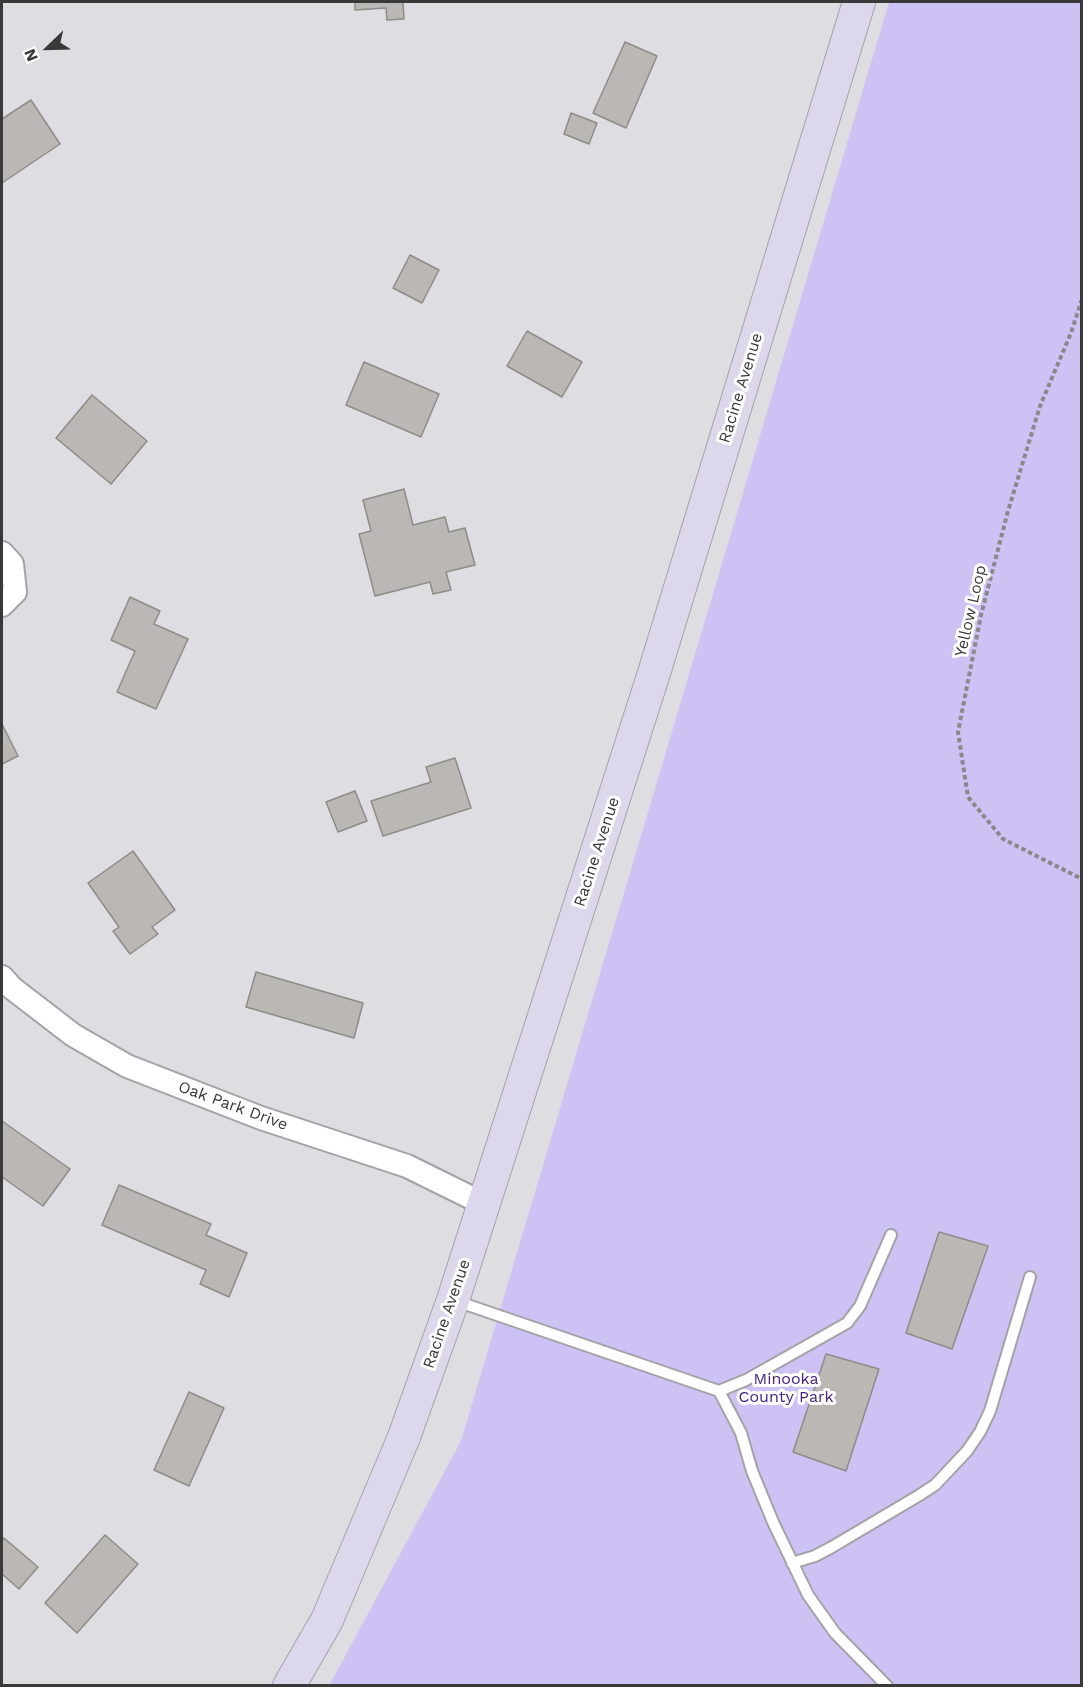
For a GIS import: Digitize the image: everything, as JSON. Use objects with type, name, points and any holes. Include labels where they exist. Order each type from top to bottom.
[{"type":"main road","name":"Racine Avenue","points":[[289,1686],[327,1620],[404,1437],[453,1300],[482,1203],[639,719],[859,2]]},
{"type":"street","points":[[2,553],[12,564],[15,592],[2,605]]},
{"type":"street","name":"Oak Park Drive","points":[[2,977],[12,988],[73,1035],[127,1066],[261,1118],[407,1166],[482,1203]]},
{"type":"lane","points":[[453,1300],[719,1391],[746,1380],[847,1323],[860,1306],[891,1235]]},
{"type":"lane","points":[[792,1563],[815,1556],[832,1547],[918,1496],[935,1485],[967,1451],[990,1411],[1030,1277]]},
{"type":"lane","points":[[719,1391],[741,1433],[752,1471],[808,1595],[835,1633],[887,1686]]},
{"type":"path","name":"Yellow Loop","points":[[1082,299],[1071,333],[1040,406],[1008,511],[981,615],[958,732],[968,797],[1003,839],[1082,879]]},
{"type":"green space","name":"Minooka County Park","points":[[889,2],[1081,2],[1081,1685],[329,1686],[461,1441]]},
{"type":"building","points":[[355,2],[403,2],[404,19],[387,20],[386,8],[355,10]]},
{"type":"building","points":[[625,42],[657,56],[626,128],[593,113]]},
{"type":"building","points":[[31,100],[60,144],[2,183],[2,119]]},
{"type":"building","points":[[571,113],[597,123],[589,144],[564,134]]},
{"type":"building","points":[[410,255],[439,270],[422,303],[393,288]]},
{"type":"building","points":[[527,331],[582,362],[562,397],[507,366]]},
{"type":"building","points":[[364,362],[439,394],[421,437],[346,405]]},
{"type":"building","points":[[92,395],[147,441],[111,484],[56,438]]},
{"type":"building","points":[[404,489],[413,525],[445,517],[449,532],[465,528],[475,565],[446,572],[451,590],[433,594],[430,582],[375,596],[359,534],[371,531],[363,500]]},
{"type":"building","points":[[130,597],[160,611],[154,624],[188,639],[156,709],[117,692],[135,651],[111,640]]},
{"type":"building","points":[[2,724],[18,756],[2,764]]},
{"type":"building","points":[[455,758],[471,808],[383,836],[371,801],[431,782],[426,767]]},
{"type":"building","points":[[355,791],[367,821],[338,832],[326,802]]},
{"type":"building","points":[[133,851],[175,910],[152,927],[158,934],[130,954],[113,931],[119,927],[88,883]]},
{"type":"building","points":[[256,972],[363,1003],[354,1038],[246,1007]]},
{"type":"building","points":[[2,1121],[70,1169],[43,1206],[2,1177]]},
{"type":"building","points":[[119,1185],[211,1224],[206,1235],[247,1253],[229,1297],[200,1284],[206,1270],[102,1225]]},
{"type":"building","points":[[939,1232],[988,1246],[952,1349],[906,1333]]},
{"type":"building","points":[[826,1354],[879,1369],[846,1471],[793,1452]]},
{"type":"building","points":[[189,1392],[224,1408],[189,1486],[154,1470]]},
{"type":"building","points":[[105,1535],[138,1564],[77,1633],[45,1603]]},
{"type":"building","points":[[4,1538],[38,1567],[19,1589],[2,1574],[2,1541]]}]
